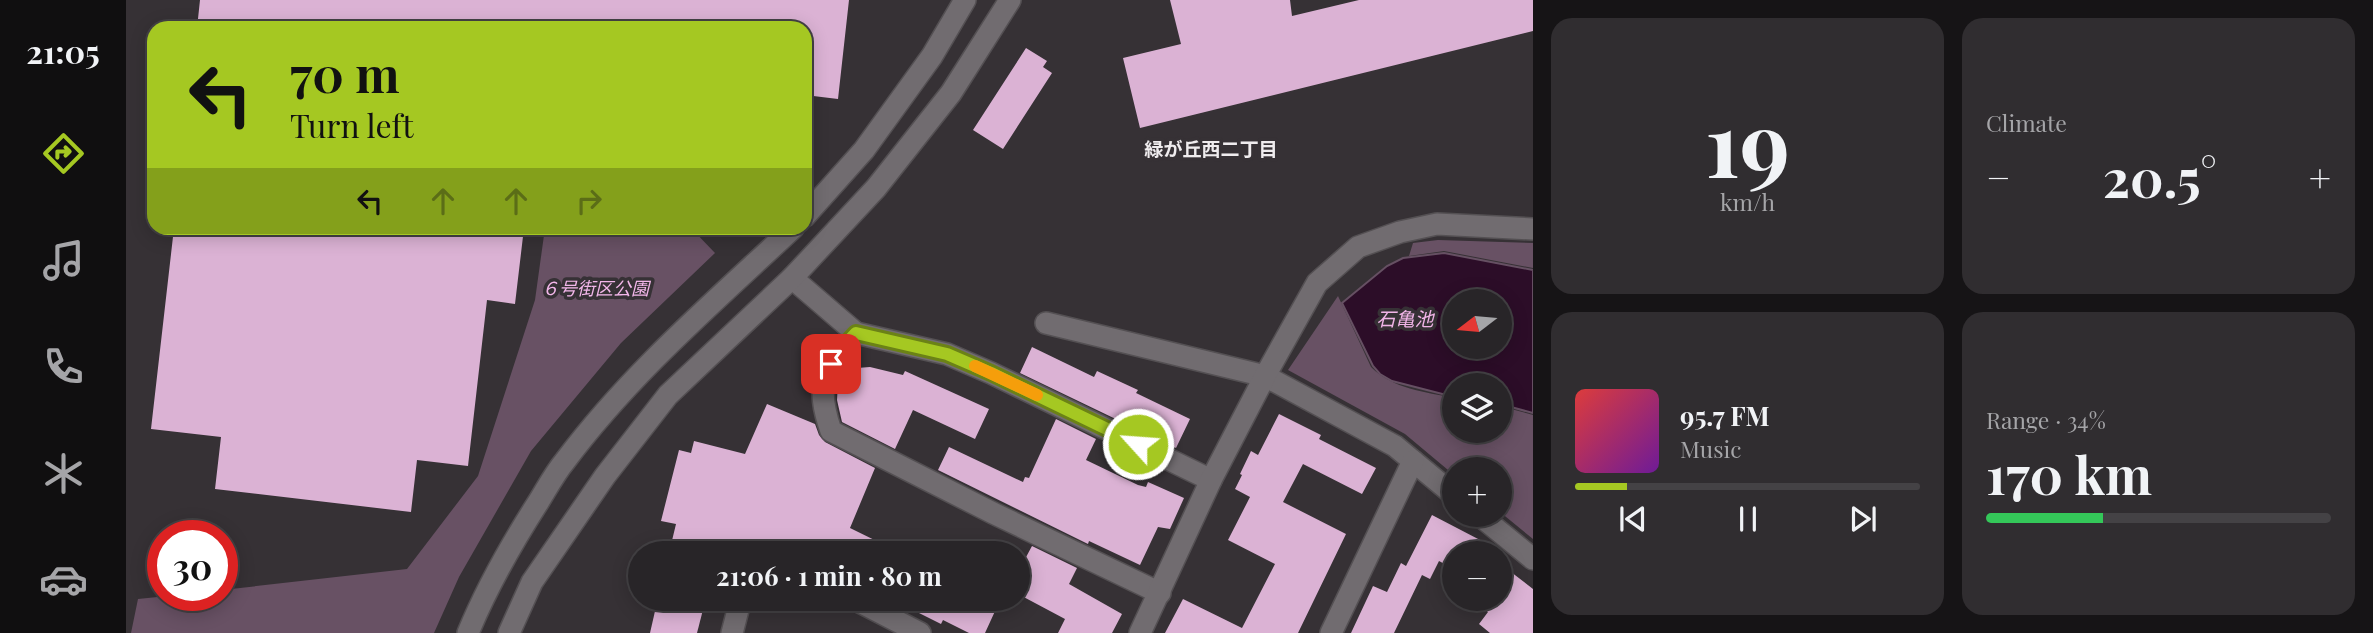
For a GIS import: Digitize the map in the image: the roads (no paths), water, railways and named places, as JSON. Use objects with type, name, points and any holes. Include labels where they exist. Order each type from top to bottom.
[{"type":"street","points":[[812,208],[864,150],[932,56],[965,0]]},
{"type":"street","points":[[509,633],[532,582],[605,476],[668,395],[792,278],[885,178],[951,93],[1010,0]]},
{"type":"street","points":[[1140,633],[1211,480],[1317,283],[1357,247],[1401,232],[1437,225],[1533,229]]},
{"type":"street","points":[[468,633],[478,607],[515,539],[564,461],[628,386],[664,349],[786,235]]},
{"type":"street","points":[[792,278],[856,333],[947,354],[1211,480]]},
{"type":"street","points":[[1046,323],[1265,376],[1395,446],[1442,485]]},
{"type":"street","points":[[856,333],[838,352],[824,377],[823,407],[831,432],[1160,593]]},
{"type":"street","points":[[1331,633],[1413,461]]},
{"type":"street","points":[[1494,527],[1533,559]]},
{"type":"street","points":[[732,633],[738,611]]},
{"type":"street","points":[[877,611],[920,633]]},
{"type":"water","name":"石亀池","points":[[1444,253],[1533,270],[1533,413],[1512,407],[1512,373],[1442,373],[1442,394],[1392,381],[1380,374],[1373,366],[1342,303],[1387,266],[1403,258]]},
{"type":"district","name":"緑が丘西二丁目","points":[[1211,148]]},
{"type":"park label","name":"６号街区公園","points":[[595,288]]}]
